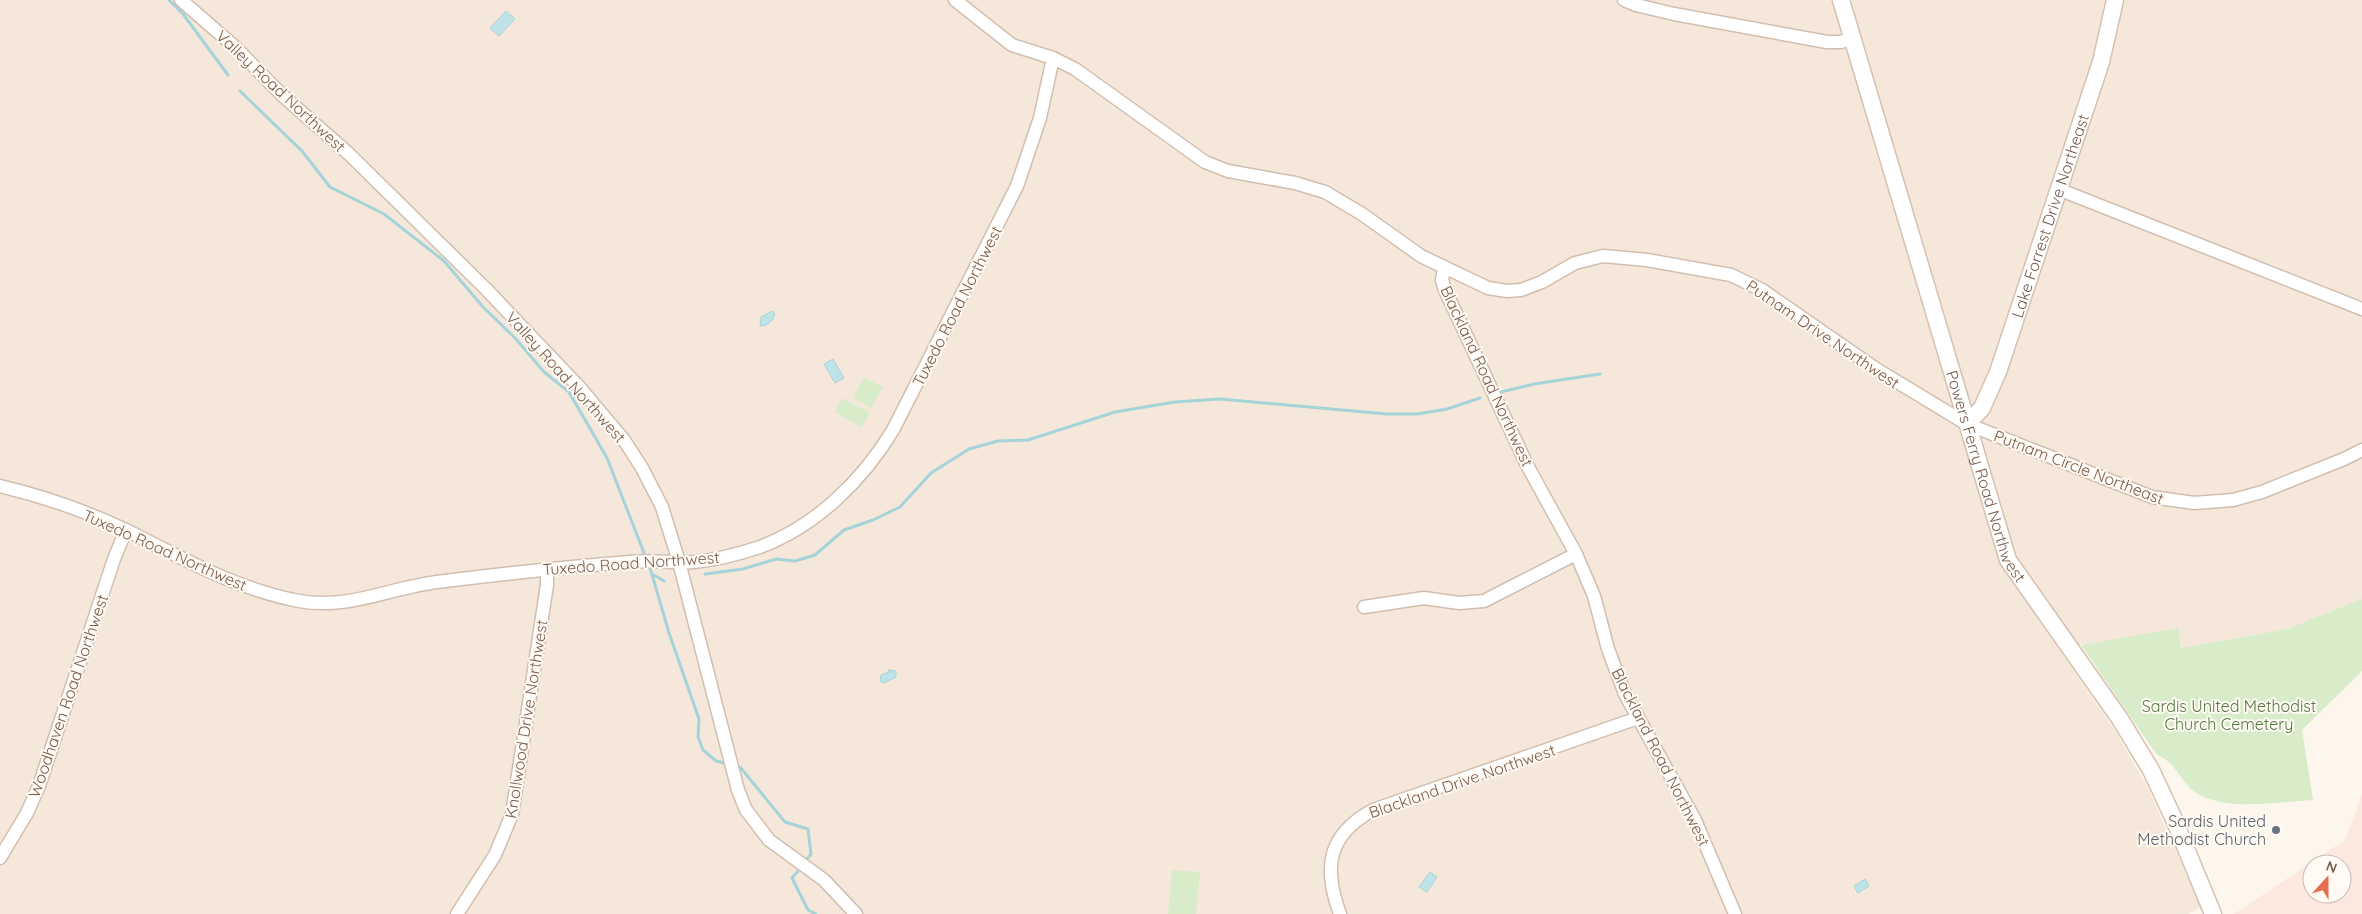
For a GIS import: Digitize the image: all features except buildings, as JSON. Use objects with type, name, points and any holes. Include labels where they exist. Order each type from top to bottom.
[{"type":"street","name":"Valley Road Northwest","points":[[181,0],[235,47],[282,95],[349,154],[528,332],[581,389],[624,440],[642,468],[662,507],[679,562],[738,790],[746,810],[769,840],[824,880],[856,914]]},
{"type":"street","name":"Blackland Road Northwest","points":[[954,0],[1012,45],[1053,58],[1075,69],[1205,162],[1228,171],[1295,182],[1325,192],[1362,214],[1421,256],[1444,269],[1442,280],[1445,290],[1527,465],[1576,554],[1595,598],[1615,671],[1638,718],[1694,820],[1730,912]]},
{"type":"street","points":[[1624,0],[1636,5],[1674,14],[1827,42],[1841,42],[1853,38]]},
{"type":"street","name":"Powers Ferry Road Northwest","points":[[1841,0],[2008,560],[2120,719],[2151,770],[2213,914]]},
{"type":"street","name":"Lake Forrest Drive Northeast","points":[[1967,424],[1982,408],[1998,372],[2101,62],[2115,0]]},
{"type":"street","name":"Tuxedo Road Northwest","points":[[0,486],[85,513],[126,530],[236,584],[265,594],[314,603],[351,602],[433,582],[633,562],[696,562],[736,554],[784,536],[809,520],[843,493],[878,455],[893,430],[1018,186],[1040,118],[1053,58]]},
{"type":"street","points":[[2058,189],[2362,309]]},
{"type":"street","name":"Putnam Drive Northwest","points":[[1444,269],[1488,288],[1507,291],[1530,287],[1575,262],[1603,256],[1646,260],[1731,275],[1762,290],[1876,370],[1967,424]]},
{"type":"street","name":"Putnam Circle Northeast","points":[[1967,424],[2135,491],[2166,500],[2194,504],[2233,500],[2262,492],[2362,450]]},
{"type":"street","name":"Woodhaven Road Northwest","points":[[0,858],[28,813],[39,786],[114,559],[126,530]]},
{"type":"street","points":[[1364,607],[1424,598],[1459,603],[1484,601],[1576,554]]},
{"type":"street","name":"Knollwood Drive Northwest","points":[[457,914],[495,855],[512,814],[547,585],[547,570]]},
{"type":"street","name":"Blackland Drive Northwest","points":[[1340,914],[1331,884],[1332,856],[1346,829],[1358,818],[1373,810],[1638,718]]},
{"type":"shaded area","points":[[0,0],[2362,0],[2362,599],[2287,629],[2181,648],[2177,628],[2059,649],[2115,731],[2147,786],[2201,907],[2188,914],[0,914]]},
{"type":"shaded area","points":[[2362,795],[2362,914],[2234,914],[2302,869],[2302,904],[2352,904],[2352,854],[2324,854],[2345,840]]},
{"type":"green space","points":[[864,377],[883,387],[871,408],[853,398]]},
{"type":"green space","points":[[842,398],[870,413],[862,427],[835,412]]},
{"type":"green space","name":"Sardis United Methodist Church Cemetery","points":[[2362,599],[2362,671],[2302,730],[2313,800],[2268,804],[2236,804],[2207,798],[2195,792],[2185,783],[2169,762],[2157,755],[2081,645],[2178,628],[2181,648],[2287,629]]},
{"type":"green space","points":[[1172,870],[1200,872],[1196,914],[1168,914]]},
{"type":"water","points":[[506,11],[515,19],[499,36],[490,28]]},
{"type":"water","points":[[772,311],[775,314],[771,321],[760,326],[761,317]]},
{"type":"water","points":[[833,359],[844,378],[835,383],[824,364]]},
{"type":"water","points":[[888,670],[896,671],[896,677],[884,683],[880,681],[881,675],[889,672]]},
{"type":"water","points":[[1430,872],[1437,877],[1427,892],[1419,887]]},
{"type":"water","points":[[1865,879],[1869,886],[1858,893],[1854,886]]},
{"type":"waterway","points":[[169,0],[183,14],[228,75]]},
{"type":"waterway","points":[[240,91],[302,151],[330,187],[384,214],[444,261],[483,307],[516,339],[544,372],[569,392],[607,458],[646,558]]},
{"type":"waterway","points":[[1501,392],[1534,384],[1600,374]]},
{"type":"waterway","points":[[705,574],[743,569],[776,559],[795,561],[815,555],[844,530],[873,520],[900,507],[931,473],[969,449],[998,441],[1028,440],[1115,412],[1175,402],[1220,399],[1387,414],[1417,414],[1447,409],[1480,398]]},
{"type":"waterway","points":[[649,564],[669,633],[699,719],[698,737],[703,750],[716,761],[724,763]]},
{"type":"waterway","points":[[654,575],[664,581]]},
{"type":"waterway","points":[[740,767],[785,822],[808,829],[811,854],[808,858]]},
{"type":"waterway","points":[[798,871],[792,878],[808,910],[816,914]]},
{"type":"place","name":"Sardis United Methodist Church","points":[[2276,830]]}]
